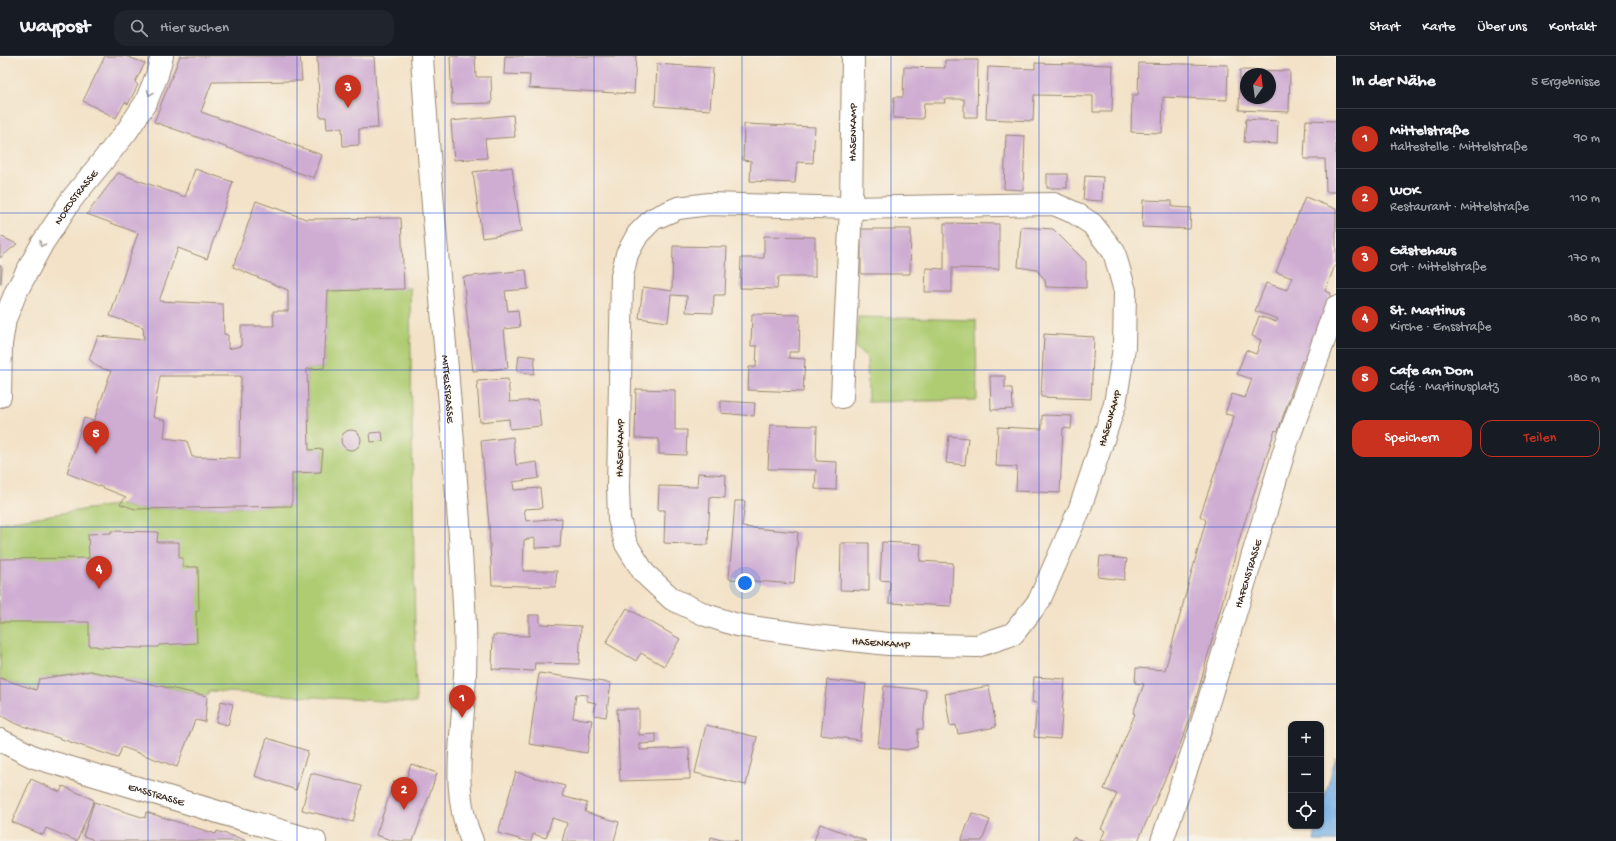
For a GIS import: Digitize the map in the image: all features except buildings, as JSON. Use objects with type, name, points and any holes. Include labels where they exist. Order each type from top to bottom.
[{"type":"street","name":"NORDSTRASSE","points":[[0,396],[0,344],[5,319],[16,292],[39,251],[71,200],[127,131],[146,102],[157,75],[162,56]]},
{"type":"street","name":"MITTELSTRASSE","points":[[422,56],[428,154],[455,465],[464,608],[464,692],[459,792],[462,812],[471,841]]},
{"type":"street","name":"HASENKAMP","points":[[842,396],[851,208],[853,56]]},
{"type":"street","name":"HASENKAMP","points":[[709,204],[851,208],[1054,204],[1075,213],[1092,224],[1114,252],[1125,291],[1124,348],[1115,404],[1080,508],[1039,601],[1013,634],[977,646],[888,644],[814,636],[737,625],[706,615],[672,599],[644,573],[626,544],[619,519],[618,488],[622,276],[627,254],[638,234],[654,219],[678,208],[709,204]]},
{"type":"street","name":"HAFENSTRASSE","points":[[1162,841],[1200,730],[1286,445],[1336,307]]},
{"type":"street","name":"EMSSTRASSE","points":[[0,740],[34,757],[315,841]]},
{"type":"green space","points":[[410,288],[416,703],[209,691],[207,696],[90,671],[39,679],[36,690],[0,678],[0,523],[120,504],[135,509],[292,506],[292,473],[321,472],[323,450],[309,450],[307,369],[324,368],[328,291]]},
{"type":"green space","points":[[858,317],[976,320],[977,400],[868,402],[867,357],[856,348]]},
{"type":"water","points":[[1336,757],[1336,841],[1314,841],[1316,829],[1324,829],[1324,799]]},
{"type":"place","name":"Gästehaus","points":[[348,108]]},
{"type":"place","name":"Cafe am Dom","points":[[96,454]]},
{"type":"place","name":"St. Martinus","points":[[99,589]]},
{"type":"place","name":"Mittelstraße","points":[[462,718]]},
{"type":"place","name":"WOK","points":[[404,810]]}]
